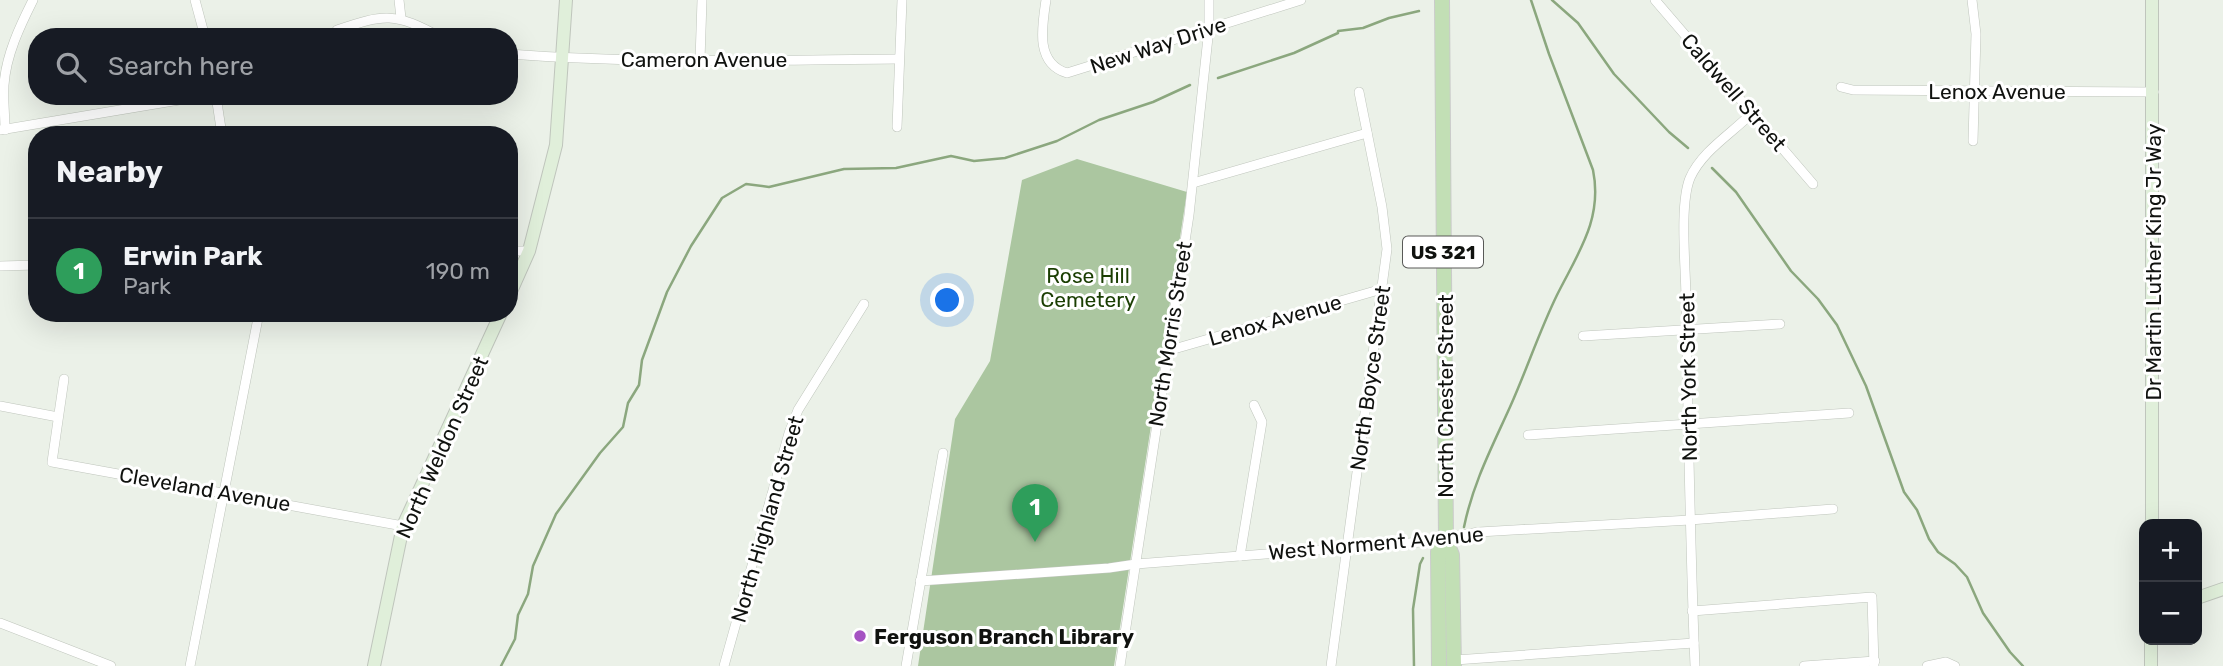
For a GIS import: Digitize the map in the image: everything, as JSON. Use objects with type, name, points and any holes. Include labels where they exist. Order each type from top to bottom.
[{"type":"main road","name":"North Chester Street","points":[[1442,0],[1446,540],[1452,555],[1455,663]]},
{"type":"main road","name":"North Chester Street","points":[[1439,666],[1438,552],[1446,540]]},
{"type":"street","points":[[33,0],[6,70],[2,130],[150,105]]},
{"type":"street","points":[[195,0],[203,28]]},
{"type":"street","points":[[399,0],[401,18]]},
{"type":"street","points":[[518,275],[529,250],[556,145],[566,0]]},
{"type":"street","points":[[700,60],[702,0]]},
{"type":"street","points":[[897,127],[902,0]]},
{"type":"street","name":"New Way Drive","points":[[1046,0],[1043,38],[1048,61],[1055,69],[1067,73],[1301,0]]},
{"type":"street","name":"North Morris Street","points":[[1120,666],[1193,183],[1209,28],[1209,0]]},
{"type":"street","name":"Caldwell Street","points":[[1655,0],[1814,184]]},
{"type":"street","points":[[1972,0],[1976,34],[1973,141]]},
{"type":"street","name":"Dr Martin Luther King Jr Way","points":[[2151,519],[2154,92],[2152,0]]},
{"type":"street","points":[[344,28],[383,17],[401,18],[422,28]]},
{"type":"street","name":"Cameron Avenue","points":[[518,55],[563,59],[899,59]]},
{"type":"street","name":"Lenox Avenue","points":[[1841,88],[2154,92]]},
{"type":"street","name":"North Boyce Street","points":[[1331,666],[1345,547],[1388,249],[1359,92]]},
{"type":"street","points":[[217,105],[221,126]]},
{"type":"street","name":"North York Street","points":[[1695,666],[1690,520],[1685,213],[1687,187],[1691,176],[1709,151],[1752,113]]},
{"type":"street","points":[[1193,183],[1367,133]]},
{"type":"street","points":[[518,251],[529,250]]},
{"type":"street","points":[[0,266],[28,265]]},
{"type":"street","name":"Lenox Avenue","points":[[1167,352],[1382,289]]},
{"type":"street","name":"North Highland Street","points":[[724,666],[789,433],[798,410],[864,304]]},
{"type":"street","points":[[190,666],[257,322]]},
{"type":"street","name":"North Weldon Street","points":[[374,666],[403,526],[497,322]]},
{"type":"street","points":[[1583,336],[1780,324]]},
{"type":"street","points":[[0,406],[58,417],[64,379]]},
{"type":"street","points":[[1240,556],[1262,422],[1254,405]]},
{"type":"street","points":[[1528,435],[1849,413]]},
{"type":"street","name":"Cleveland Avenue","points":[[58,417],[52,462],[403,526]]},
{"type":"street","points":[[906,666],[943,453]]},
{"type":"street","name":"West Norment Avenue","points":[[920,581],[1446,540],[1479,532],[1833,509]]},
{"type":"street","points":[[2202,596],[2223,589]]},
{"type":"street","points":[[1692,611],[1872,597],[1875,663],[1804,666]]},
{"type":"street","points":[[0,623],[111,666]]},
{"type":"street","points":[[1455,663],[1694,643]]},
{"type":"street","points":[[2151,645],[2151,666]]},
{"type":"street","points":[[1927,666],[1946,662],[1955,666]]},
{"type":"green space","name":"Rose Hill Cemetery","points":[[1077,159],[1187,192],[1114,666],[918,666],[955,419],[990,361],[1022,180]]},
{"type":"waterway","points":[[1464,527],[1472,495],[1551,309],[1587,235],[1595,204],[1593,170],[1531,0]]},
{"type":"waterway","points":[[1552,0],[1578,23],[1614,74],[1669,132],[1688,148]]},
{"type":"waterway","points":[[1218,78],[1294,53],[1338,31],[1363,28],[1419,11]]},
{"type":"waterway","points":[[501,666],[515,639],[518,615],[528,594],[533,566],[556,514],[600,453],[623,427],[628,403],[639,385],[642,360],[667,292],[691,246],[722,198],[746,184],[769,187],[844,169],[896,168],[951,156],[974,161],[1005,158],[1057,141],[1099,120],[1153,102],[1190,85]]},
{"type":"waterway","points":[[1712,168],[1736,192],[1791,271],[1818,299],[1837,325],[1866,386],[1904,492],[1917,510],[1929,539],[1938,552],[1967,577],[1983,613],[2023,666]]},
{"type":"waterway","points":[[1414,666],[1413,609],[1423,558]]},
{"type":"place","name":"Erwin Park","points":[[1035,542]]},
{"type":"place","name":"Ferguson Branch Library","points":[[860,636]]}]
